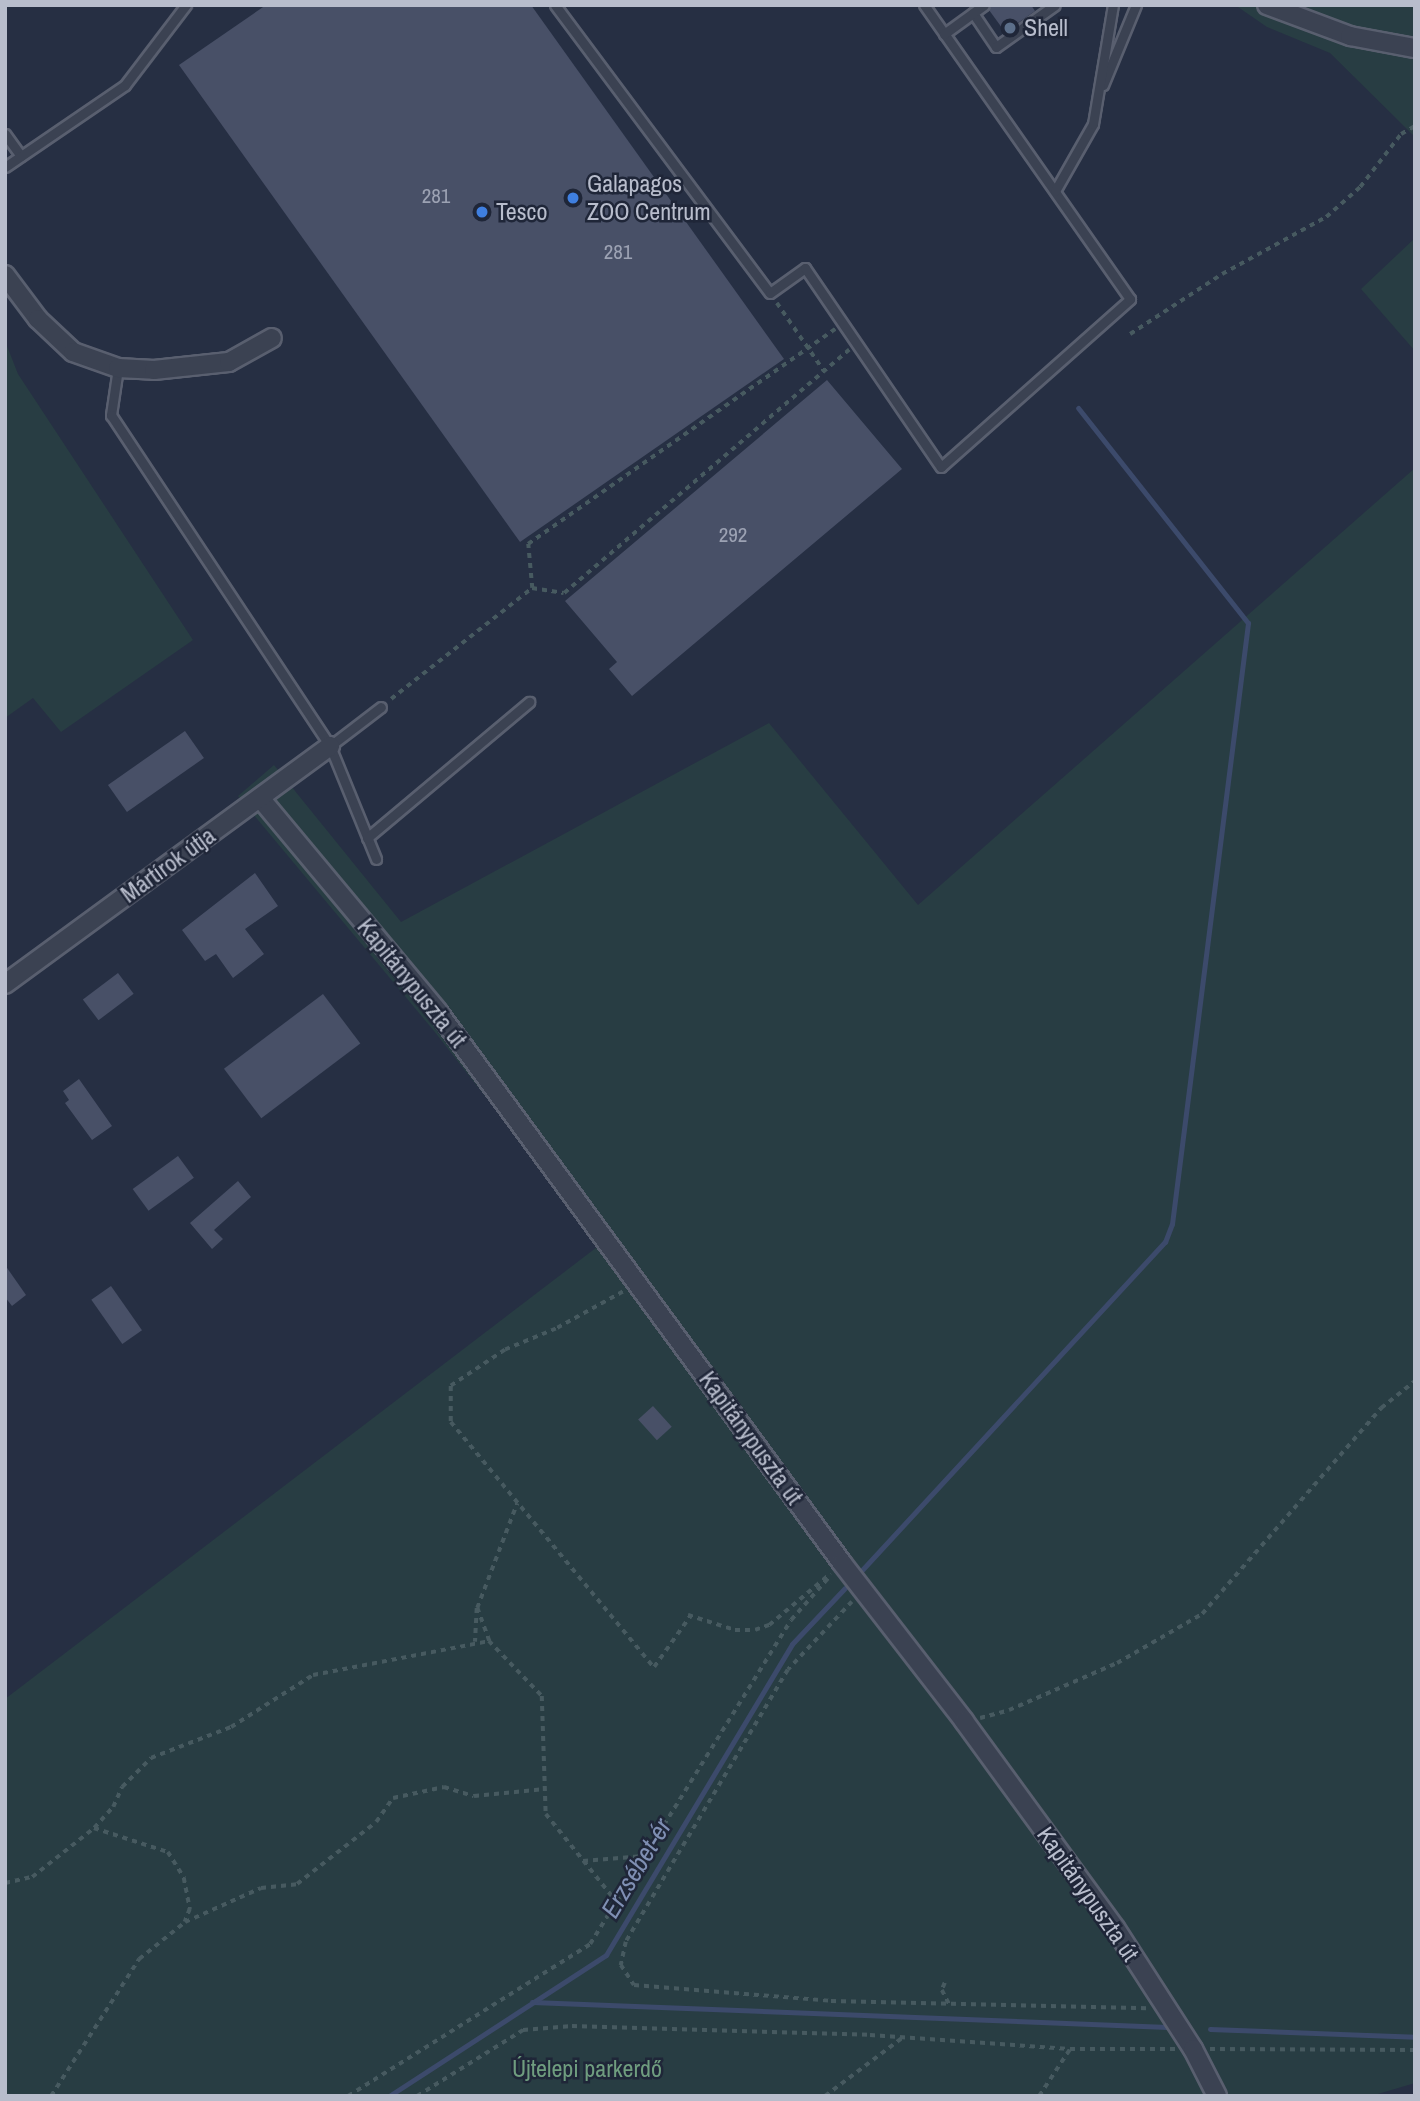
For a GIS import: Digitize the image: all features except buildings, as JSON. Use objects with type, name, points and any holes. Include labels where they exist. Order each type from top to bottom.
[{"type":"street","points":[[1268,5],[1297,11],[1350,36],[1415,48]]},
{"type":"street","points":[[5,275],[38,319],[73,352],[118,368],[153,370],[229,362],[272,338]]},
{"type":"street","name":"Mártírok útja","points":[[5,984],[330,746]]},
{"type":"street","name":"Kapitánypuszta út","points":[[260,798],[438,1012],[842,1563],[964,1721],[1115,1928],[1193,2049],[1217,2096]]},
{"type":"lane","points":[[5,167],[125,85],[186,5]]},
{"type":"lane","points":[[555,5],[769,293],[805,268],[941,467],[1130,299],[924,5]]},
{"type":"lane","points":[[944,34],[984,5]]},
{"type":"lane","points":[[973,13],[996,47],[1055,5]]},
{"type":"lane","points":[[1101,90],[1102,60],[1113,5]]},
{"type":"lane","points":[[1055,191],[1085,143],[1101,90],[1136,5]]},
{"type":"lane","points":[[5,134],[21,156]]},
{"type":"lane","points":[[118,368],[111,415],[330,746],[376,859]]},
{"type":"lane","points":[[367,838],[529,702]]},
{"type":"lane","points":[[330,746],[381,707]]},
{"type":"path","points":[[1130,334],[1222,274],[1326,217],[1360,187],[1401,134],[1415,125]]},
{"type":"path","points":[[769,293],[824,371]]},
{"type":"path","points":[[532,588],[528,544],[843,324]]},
{"type":"path","points":[[381,707],[532,588],[564,593],[856,343]]},
{"type":"path","points":[[637,1284],[556,1329],[505,1350],[451,1386],[451,1422],[654,1667],[689,1615],[735,1630],[762,1627],[842,1563]]},
{"type":"path","points":[[964,1721],[1009,1710],[1117,1663],[1202,1614],[1381,1408],[1415,1381]]},
{"type":"path","points":[[475,1642],[477,1608],[517,1503]]},
{"type":"path","points":[[348,2096],[590,1944],[791,1620],[842,1563]]},
{"type":"path","points":[[864,1592],[788,1670],[626,1942],[621,1965],[634,1985],[831,2001],[1166,2008]]},
{"type":"path","points":[[477,1608],[489,1641],[542,1696],[546,1814],[616,1901]]},
{"type":"path","points":[[5,1883],[32,1877],[94,1828],[113,1807],[122,1787],[151,1758],[231,1727],[313,1675],[489,1641]]},
{"type":"path","points":[[51,2096],[139,1959],[185,1923],[261,1888],[297,1884],[376,1822],[393,1798],[444,1787],[474,1796],[545,1789]]},
{"type":"path","points":[[94,1828],[168,1853],[184,1878],[190,1909],[185,1923]]},
{"type":"path","points":[[583,1861],[644,1856]]},
{"type":"path","points":[[945,1983],[942,1990],[949,2004]]},
{"type":"path","points":[[417,2096],[523,2030],[572,2026],[903,2037],[1070,2049],[1415,2050]]},
{"type":"path","points":[[825,2096],[903,2037]]},
{"type":"path","points":[[1039,2096],[1070,2049]]},
{"type":"green space","points":[[1235,5],[1415,5],[1415,137],[1330,53],[1267,27]]},
{"type":"green space","points":[[1415,238],[1415,351],[1361,289]]},
{"type":"green space","points":[[5,341],[18,374],[193,640],[61,732],[33,698],[5,718]]},
{"type":"green space","name":"Újtelepi parkerdő","points":[[1415,468],[1415,2083],[1371,2096],[5,2096],[5,1699],[601,1244],[434,1031],[238,796],[274,765],[401,922],[769,723],[918,905]]},
{"type":"waterway","points":[[862,1570],[1165,1242],[1172,1224],[1248,623],[1078,408]]},
{"type":"waterway","name":"Erzsébet-ér","points":[[389,2096],[606,1955],[792,1644],[845,1588]]},
{"type":"waterway","points":[[532,2002],[1168,2027]]},
{"type":"waterway","points":[[1210,2029],[1415,2037]]},
{"type":"place","name":"Shell","points":[[1010,28]]},
{"type":"place","name":"Galapagos ZOO Centrum","points":[[573,198]]},
{"type":"place","name":"Tesco","points":[[482,212]]}]
